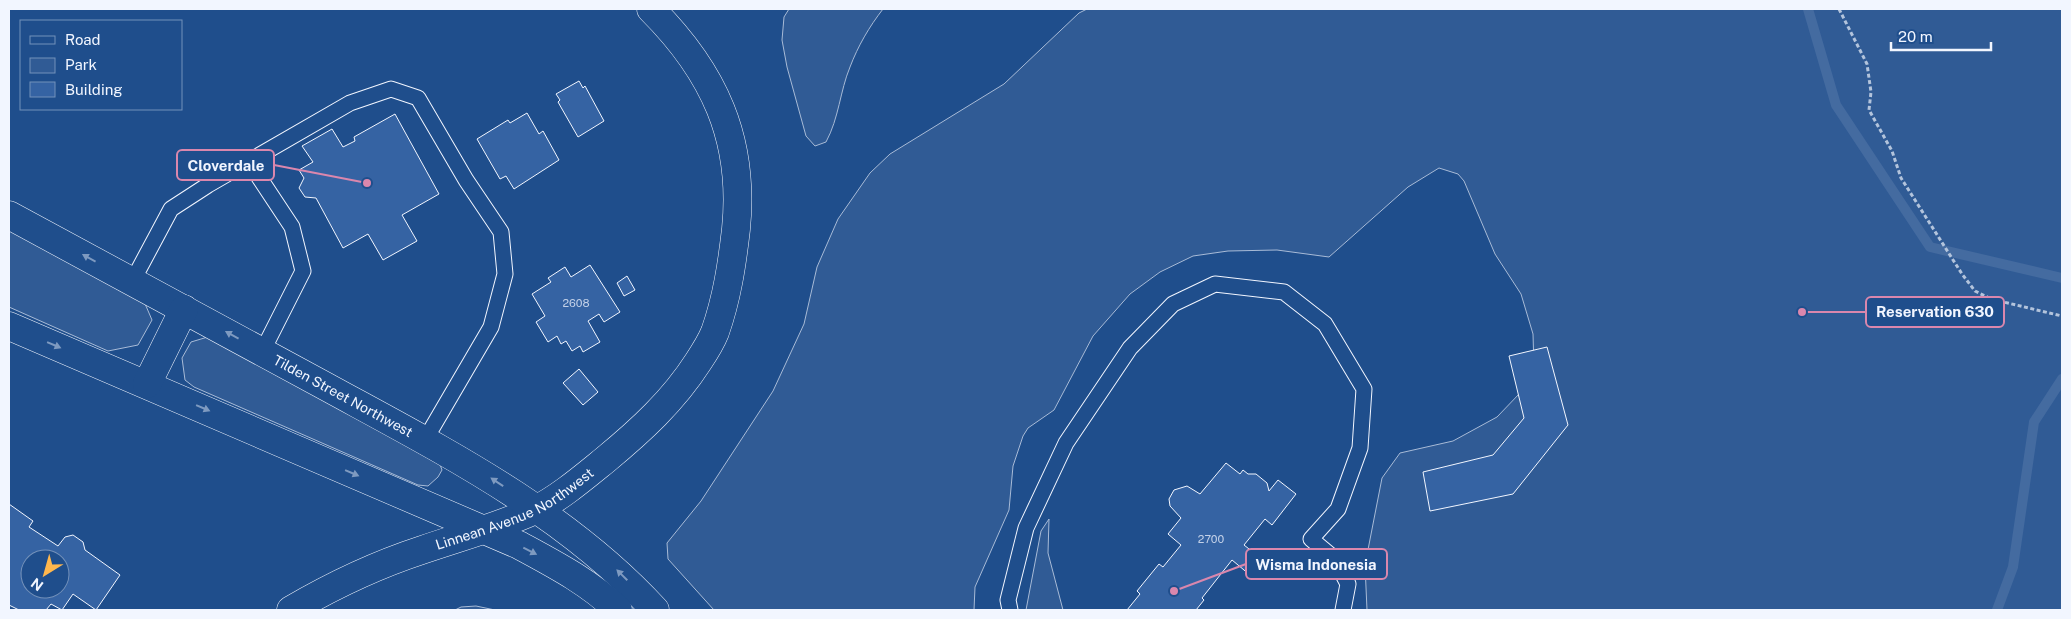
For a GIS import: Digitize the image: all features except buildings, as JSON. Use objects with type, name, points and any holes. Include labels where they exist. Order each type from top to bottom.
[{"type":"street","name":"Linnean Avenue Northwest","points":[[290,610],[318,594],[379,566],[421,550],[486,531],[537,510],[582,478],[650,422],[676,394],[701,357],[714,334],[729,282],[737,216],[736,169],[726,122],[710,86],[684,45],[651,9]]},
{"type":"street","name":"Tilden Street Northwest","points":[[9,215],[483,473],[537,510],[617,570],[655,610]]},
{"type":"street","points":[[147,384],[184,310]]},
{"type":"street","points":[[9,326],[486,531],[560,566],[618,610]]},
{"type":"lane","points":[[132,282],[171,209],[350,103],[392,89],[418,98],[466,180],[501,232],[505,274],[491,326],[425,440]]},
{"type":"lane","points":[[249,162],[292,227],[303,271],[262,352]]},
{"type":"lane","points":[[1010,610],[1008,600],[1026,528],[1066,443],[1130,348],[1173,304],[1215,284],[1284,292],[1325,324],[1364,389],[1360,448],[1338,509],[1311,539],[1335,559],[1348,584],[1343,610]]},
{"type":"path","points":[[1839,9],[1867,64],[1871,92],[1869,110],[1892,151],[1901,178],[1962,274],[1975,291],[1991,299],[2062,316]]},
{"type":"green space","points":[[789,9],[883,9],[864,37],[853,59],[834,124],[826,142],[815,146],[806,136],[787,67],[782,40],[784,17]]},
{"type":"green space","points":[[1087,9],[2062,9],[2062,610],[1367,610],[1365,565],[1382,478],[1400,453],[1453,441],[1497,417],[1520,393],[1534,368],[1533,334],[1521,294],[1495,254],[1464,181],[1458,174],[1439,168],[1408,187],[1329,257],[1277,250],[1228,251],[1193,256],[1160,272],[1130,294],[1093,336],[1054,410],[1028,428],[1023,436],[1013,466],[1009,510],[975,587],[974,610],[714,610],[668,559],[667,543],[701,501],[773,391],[804,324],[817,267],[838,219],[870,173],[890,154],[1004,84],[1079,13]]},
{"type":"green space","points":[[9,224],[140,292],[152,320],[138,345],[108,351],[9,307]]},
{"type":"green space","points":[[211,336],[438,459],[442,470],[438,477],[428,486],[418,485],[194,387],[185,380],[182,358],[191,342]]},
{"type":"green space","points":[[1049,519],[1048,553],[1063,610],[1026,610],[1041,531]]},
{"type":"green space","points":[[476,606],[495,610],[455,610],[461,607]]},
{"type":"waterway","points":[[1808,9],[1836,105],[1930,247],[2062,278]]},
{"type":"waterway","points":[[1997,610],[2013,567],[2034,422],[2062,379]]},
{"type":"place","name":"Cloverdale","points":[[367,183]]},
{"type":"place","name":"Reservation 630","points":[[1802,312]]},
{"type":"place","name":"Wisma Indonesia","points":[[1174,591]]}]
